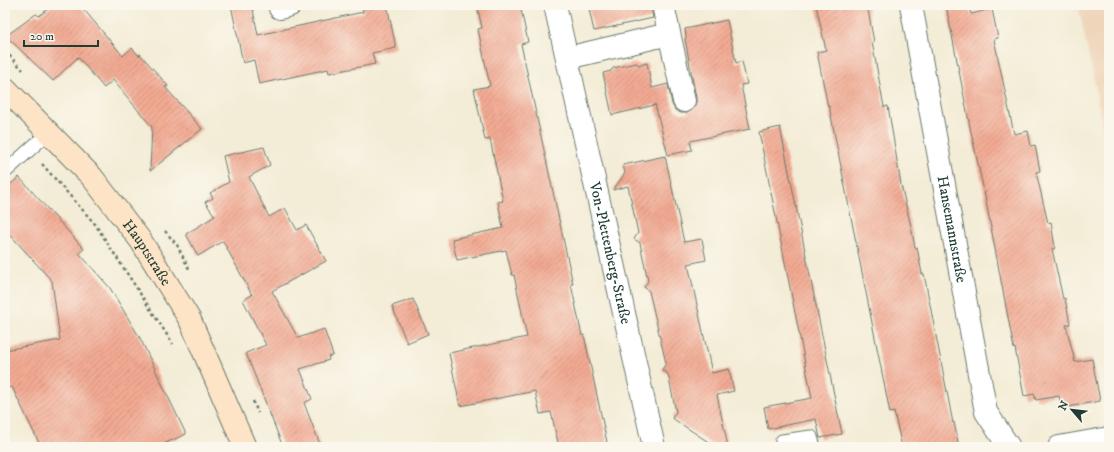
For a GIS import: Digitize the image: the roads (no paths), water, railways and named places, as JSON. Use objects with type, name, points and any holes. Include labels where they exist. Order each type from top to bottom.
[{"type":"main road","name":"Hauptstraße","points":[[5,88],[92,177],[141,241],[190,320],[245,447]]},
{"type":"street","name":"Von-Plettenberg-Straße","points":[[555,5],[654,447]]},
{"type":"street","points":[[663,5],[684,101]]},
{"type":"street","name":"Hansemannstraße","points":[[911,5],[986,412],[1009,447]]},
{"type":"street","points":[[567,58],[670,34]]},
{"type":"street","points":[[1059,447],[1109,438]]},
{"type":"lane","points":[[5,172],[49,132]]},
{"type":"lane","points":[[782,441],[811,437],[814,447]]}]
